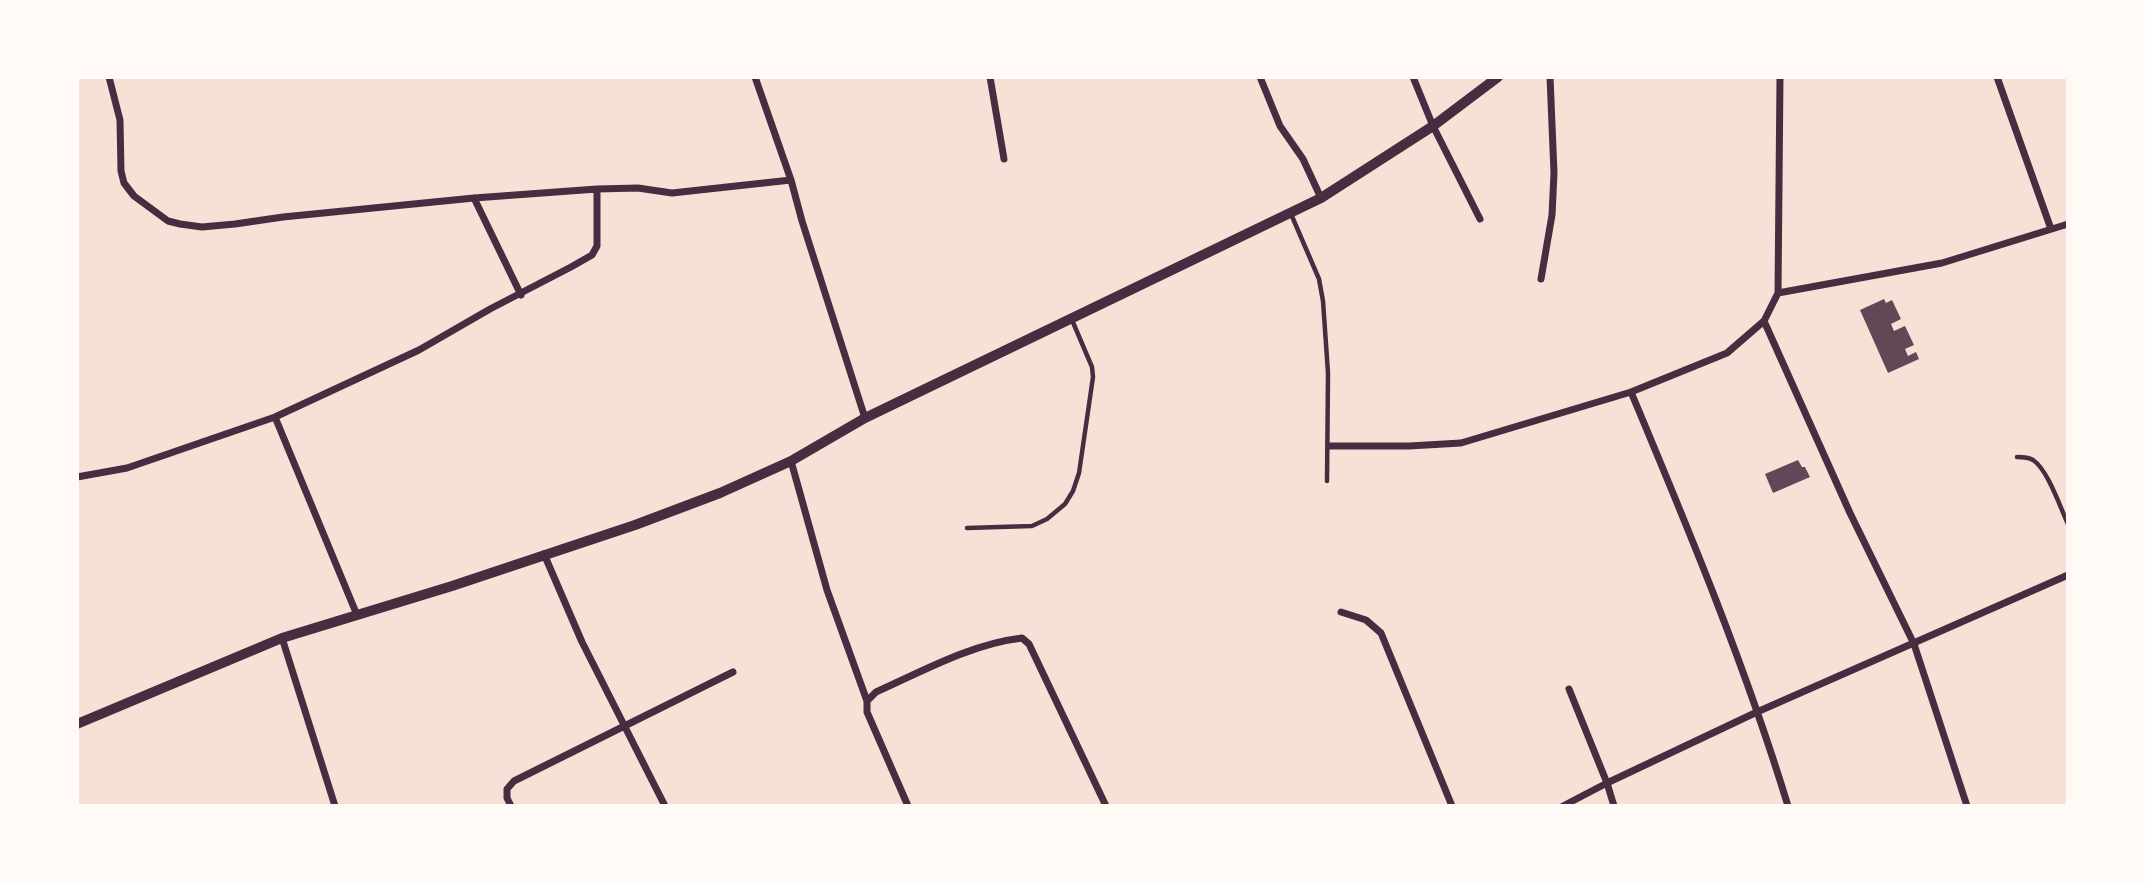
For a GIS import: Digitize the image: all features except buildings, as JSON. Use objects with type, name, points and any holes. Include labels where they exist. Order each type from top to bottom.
[{"type":"street","points":[[109,77],[120,120],[121,171],[124,183],[134,196],[168,222],[202,227],[283,216],[597,188],[638,188],[672,194],[791,180]]},
{"type":"street","points":[[755,77],[791,180],[865,418]]},
{"type":"street","points":[[990,77],[1004,159]]},
{"type":"street","points":[[1261,77],[1280,126],[1303,159],[1321,198]]},
{"type":"street","points":[[1413,77],[1433,126],[1480,219]]},
{"type":"street","points":[[77,724],[282,638],[635,525],[720,493],[791,461],[865,418],[1321,198],[1433,126],[1499,77]]},
{"type":"street","points":[[1541,279],[1552,215],[1554,173],[1550,77]]},
{"type":"street","points":[[1329,446],[1461,443],[1630,392],[1727,354],[1764,321],[1778,293],[1780,77]]},
{"type":"street","points":[[1997,77],[2051,229]]},
{"type":"street","points":[[77,477],[127,468],[275,417],[419,350],[489,309],[521,295],[592,255],[597,246],[597,188]]},
{"type":"street","points":[[474,198],[521,295]]},
{"type":"street","points":[[1778,293],[1942,263],[2068,224]]},
{"type":"street","points":[[1764,321],[1850,513],[1914,644],[1967,806]]},
{"type":"street","points":[[1630,392],[1682,515],[1766,734],[1788,806]]},
{"type":"street","points":[[275,417],[357,615]]},
{"type":"street","points":[[791,461],[827,590],[867,701],[867,712],[907,806]]},
{"type":"street","points":[[544,554],[582,642],[665,806]]},
{"type":"street","points":[[1563,806],[1757,712],[2068,575]]},
{"type":"street","points":[[1341,611],[1366,620],[1381,633],[1452,806]]},
{"type":"street","points":[[282,638],[335,806]]},
{"type":"street","points":[[867,701],[876,692],[956,656],[1022,638],[1029,644],[1106,806]]},
{"type":"street","points":[[511,806],[507,789],[514,781],[733,672]]},
{"type":"street","points":[[1569,689],[1614,806]]},
{"type":"lane","points":[[1291,213],[1319,279],[1321,290],[1328,373],[1327,481]]},
{"type":"lane","points":[[967,528],[1032,526],[1047,519],[1065,504],[1073,491],[1079,473],[1093,377],[1092,366],[1072,319]]},
{"type":"lane","points":[[2017,457],[2034,461],[2042,470],[2068,524]]}]
